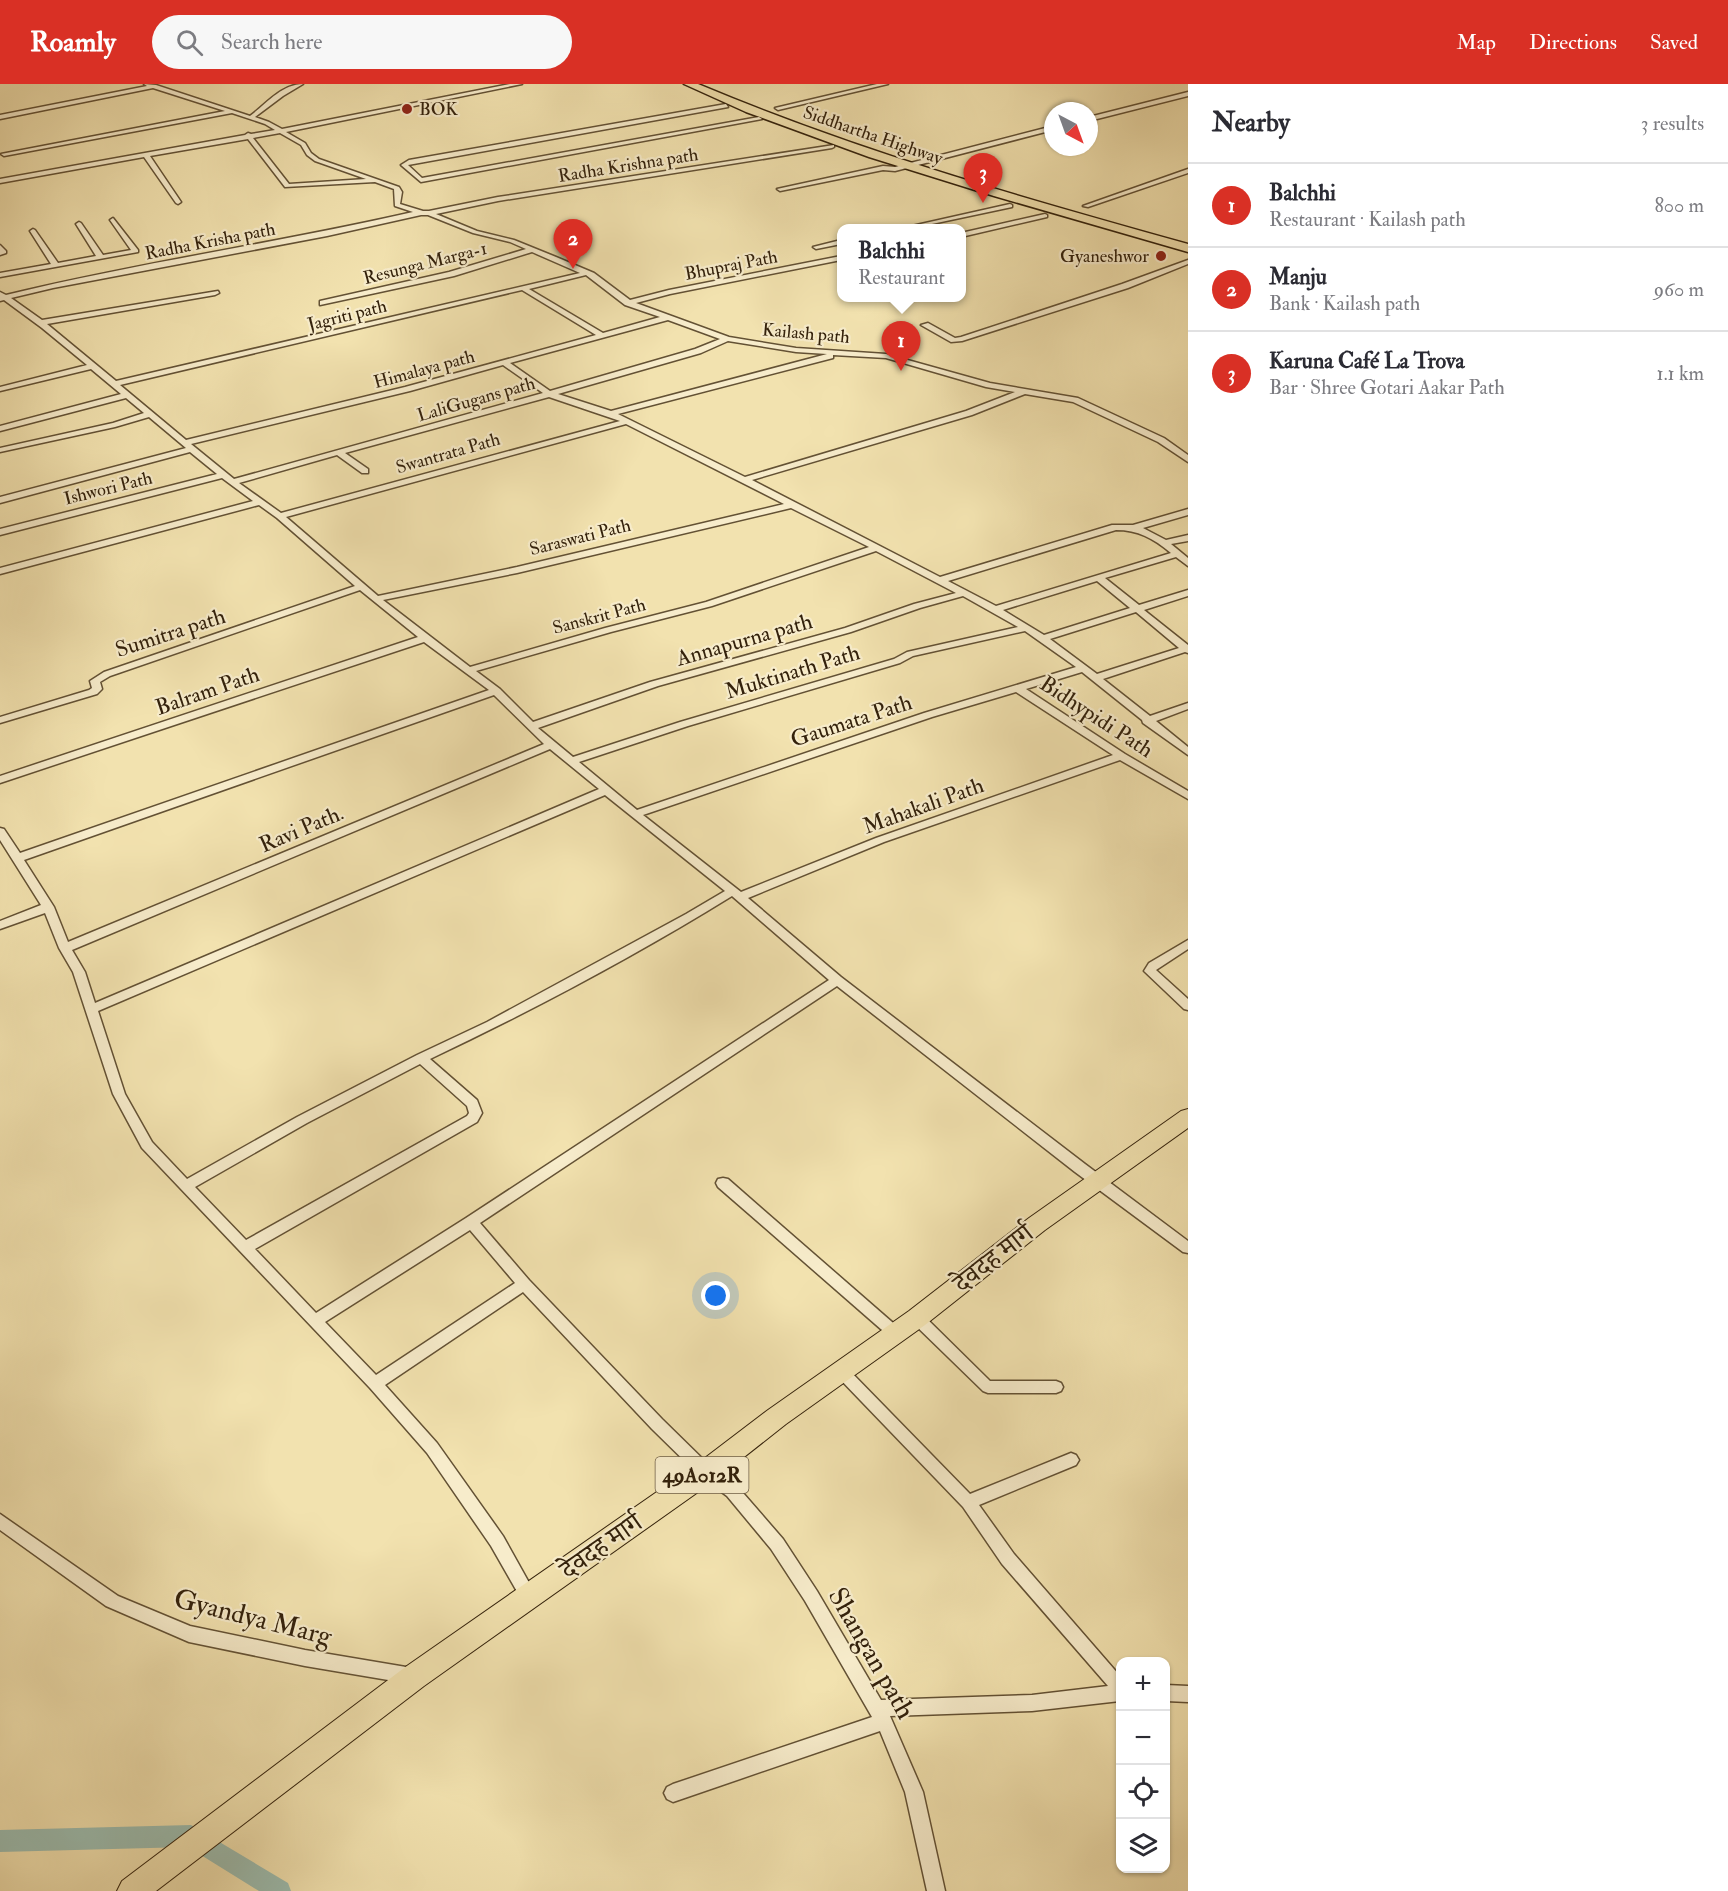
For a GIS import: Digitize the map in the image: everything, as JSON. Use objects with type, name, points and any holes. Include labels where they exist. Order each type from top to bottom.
[{"type":"highway","name":"Siddhartha Highway","points":[[689,84],[764,116],[908,165],[1188,248]]},
{"type":"highway","name":"Siddhartha Highway","points":[[699,84],[761,111],[908,165],[1188,243]]},
{"type":"main road","name":"देवदह मार्ग","points":[[143,1883],[414,1677],[706,1472],[777,1417],[917,1318],[1037,1224],[1188,1117]]},
{"type":"street","points":[[147,84],[252,117],[282,130],[303,144],[309,154],[317,160],[375,181]]},
{"type":"street","points":[[252,117],[269,105],[281,92],[300,84]]},
{"type":"street","points":[[0,181],[519,84]]},
{"type":"street","points":[[778,108],[885,84]]},
{"type":"street","points":[[0,117],[154,86]]},
{"type":"street","points":[[1098,117],[1188,94]]},
{"type":"street","points":[[726,106],[493,149],[409,162],[404,165],[421,180],[759,118]]},
{"type":"street","points":[[4,154],[232,112]]},
{"type":"street","points":[[669,116],[678,120]]},
{"type":"street","points":[[687,125],[696,129]]},
{"type":"street","points":[[780,189],[883,168],[895,169],[1044,130]]},
{"type":"street","points":[[248,135],[287,186],[375,181]]},
{"type":"street","points":[[568,135],[576,139]]},
{"type":"street","points":[[584,144],[592,148]]},
{"type":"street","name":"Radha Krishna path","points":[[425,213],[498,199],[832,146]]},
{"type":"street","points":[[493,149],[512,162]]},
{"type":"street","points":[[145,154],[178,202]]},
{"type":"street","points":[[1086,206],[1188,171]]},
{"type":"street","name":"Kailash path","points":[[375,181],[397,188],[399,192],[397,204],[475,232],[533,249],[587,273],[628,303],[727,339],[796,350],[886,356],[989,385],[1081,402],[1157,438],[1188,459]]},
{"type":"street","points":[[925,224],[1010,206]]},
{"type":"street","name":"Radha Krisha path","points":[[1,297],[374,225],[425,213]]},
{"type":"street","points":[[966,234],[1045,216]]},
{"type":"street","points":[[0,275],[136,251],[113,220]]},
{"type":"street","points":[[79,224],[100,256]]},
{"type":"street","points":[[33,231],[54,264]]},
{"type":"street","points":[[816,247],[837,243]]},
{"type":"street","points":[[0,247],[4,252],[0,253]]},
{"type":"street","name":"Resunga Marga-1","points":[[323,303],[440,276],[533,249]]},
{"type":"street","name":"Bhupraj Path","points":[[628,303],[669,292],[837,259]]},
{"type":"street","points":[[925,326],[954,340],[962,339],[1125,286],[1188,262]]},
{"type":"street","name":"Jagriti path","points":[[114,384],[587,273]]},
{"type":"street","points":[[523,288],[603,336]]},
{"type":"street","points":[[40,323],[215,293]]},
{"type":"street","points":[[1,297],[40,323],[188,446],[280,516],[376,599],[496,691],[572,761],[736,894],[837,980],[1188,1248]]},
{"type":"street","name":"Himalaya path","points":[[0,500],[188,446],[506,364],[669,317]]},
{"type":"street","name":"LaliGugans path","points":[[228,478],[439,426],[669,360],[727,339]]},
{"type":"street","points":[[611,414],[844,352]]},
{"type":"street","points":[[506,364],[549,394],[611,414],[995,609],[1043,638],[1188,752]]},
{"type":"street","points":[[0,389],[92,366]]},
{"type":"street","points":[[743,480],[969,413],[1024,391]]},
{"type":"street","points":[[0,429],[126,395]]},
{"type":"street","points":[[0,450],[115,425],[149,414]]},
{"type":"street","name":"Swantrata Path","points":[[280,516],[626,422]]},
{"type":"street","points":[[338,452],[364,471]]},
{"type":"street","name":"Ishwori Path","points":[[0,532],[228,478]]},
{"type":"street","points":[[0,571],[260,502]]},
{"type":"street","name":"Saraswati Path","points":[[376,599],[517,570],[791,505]]},
{"type":"street","points":[[941,580],[1106,529],[1136,527],[1188,512]]},
{"type":"street","points":[[1136,527],[1164,543],[1188,563]]},
{"type":"street","points":[[1164,543],[1188,538]]},
{"type":"street","name":"Sanskrit Path","points":[[467,671],[740,594],[876,548]]},
{"type":"street","points":[[995,609],[1176,554]]},
{"type":"street","points":[[1098,577],[1187,649]]},
{"type":"street","name":"Sumitra path","points":[[0,720],[93,692],[97,689],[95,681],[107,674],[363,586]]},
{"type":"street","name":"Annapurna path","points":[[533,726],[654,684],[848,630],[965,592]]},
{"type":"street","points":[[1043,638],[1188,593]]},
{"type":"street","name":"Muktinath Path","points":[[572,761],[684,724],[897,661],[910,654],[1026,628]]},
{"type":"street","name":"Balram Path","points":[[0,780],[426,638]]},
{"type":"street","points":[[1096,678],[1187,649]]},
{"type":"street","name":"Gaumata Path","points":[[635,814],[1016,687],[1081,669]]},
{"type":"street","name":"Bidhypidi Path","points":[[1016,687],[1121,756],[1188,796]]},
{"type":"street","points":[[17,858],[496,691]]},
{"type":"street","points":[[1147,721],[1188,706]]},
{"type":"street","name":"Ravi Path.","points":[[65,948],[552,744]]},
{"type":"street","name":"Mahakali Path","points":[[186,1186],[302,1120],[421,1058],[491,1025],[736,894],[880,840],[1121,756]]},
{"type":"street","points":[[92,1009],[607,790]]},
{"type":"street","points":[[0,831],[48,907],[65,948],[79,972],[107,1062],[134,1123],[147,1145],[375,1384],[438,1456],[497,1541],[529,1597]]},
{"type":"street","points":[[0,925],[48,907]]},
{"type":"street","points":[[1188,944],[1153,966],[1150,971],[1188,1006]]},
{"type":"street","points":[[314,1321],[471,1222],[837,980]]},
{"type":"street","points":[[244,1248],[472,1119],[476,1113],[472,1103],[421,1058]]},
{"type":"street","points":[[723,1183],[895,1333]]},
{"type":"street","name":"Shangan path","points":[[471,1222],[524,1284],[620,1386],[706,1472],[732,1491],[777,1544],[881,1714],[914,1792],[936,1891]]},
{"type":"street","points":[[375,1384],[524,1284]]},
{"type":"street","points":[[917,1318],[982,1384],[988,1387],[1056,1387]]},
{"type":"street","points":[[842,1372],[968,1502],[1008,1559],[1116,1683]]},
{"type":"street","points":[[968,1502],[1071,1460]]},
{"type":"street","name":"Gyandya Marg","points":[[0,1521],[112,1601],[189,1634],[414,1677]]},
{"type":"street","points":[[673,1793],[881,1714],[1116,1693]]},
{"type":"street","points":[[1170,1693],[1188,1694]]},
{"type":"waterway","points":[[0,1841],[191,1836],[280,1891]]},
{"type":"place","name":"BOK","points":[[407,109]]},
{"type":"place","name":"Karuna Café La Trova","points":[[983,203]]},
{"type":"place","name":"Gyaneshwor","points":[[1161,256]]},
{"type":"place","name":"Manju","points":[[573,269]]},
{"type":"place","name":"Balchhi","points":[[901,371]]}]
